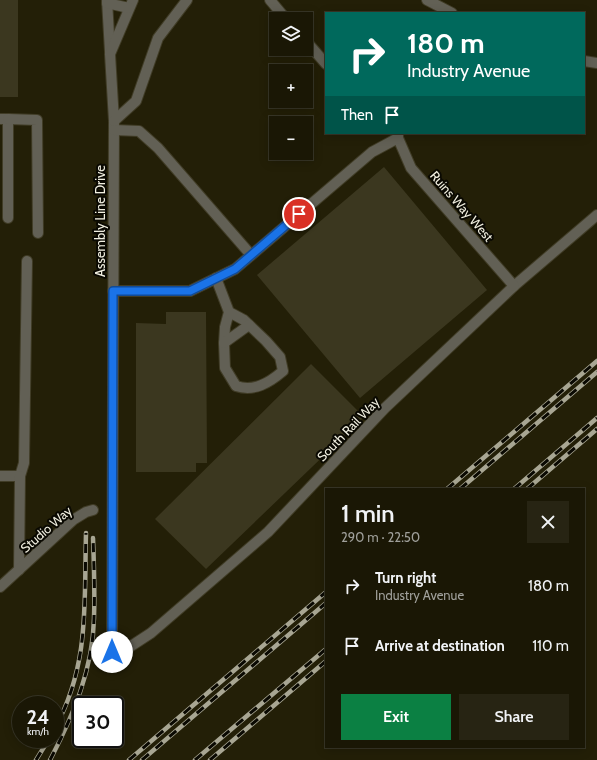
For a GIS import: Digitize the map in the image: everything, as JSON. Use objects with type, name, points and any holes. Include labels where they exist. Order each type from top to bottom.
[{"type":"street","points":[[114,126],[136,101],[158,38],[187,0]]},
{"type":"street","points":[[270,0],[280,12]]},
{"type":"street","points":[[427,0],[450,12]]},
{"type":"street","points":[[107,1],[131,4]]},
{"type":"street","name":"Assembly Line Drive","points":[[107,1],[114,126],[112,652]]},
{"type":"street","name":"Assembly Line Drive","points":[[110,54],[131,4]]},
{"type":"street","points":[[313,49],[325,63]]},
{"type":"street","points":[[585,61],[597,63]]},
{"type":"street","points":[[8,218],[4,119],[38,120],[38,233]]},
{"type":"street","points":[[114,126],[139,131],[158,148],[251,255]]},
{"type":"street","points":[[113,291],[190,291],[235,269],[372,152],[398,136]]},
{"type":"street","name":"Ruins Way West","points":[[398,136],[411,168],[514,286]]},
{"type":"street","name":"South Rail Way","points":[[112,652],[125,650],[151,633],[268,532],[386,408],[514,286],[597,215]]},
{"type":"street","points":[[19,570],[20,476],[24,463],[27,261]]},
{"type":"street","points":[[216,278],[230,312],[249,325],[280,357],[283,371],[269,383],[246,389],[236,386],[225,368],[225,327],[230,312]]},
{"type":"street","points":[[224,342],[249,325]]},
{"type":"street","points":[[0,476],[20,476]]},
{"type":"street","name":"Studio Way","points":[[0,587],[74,520],[86,512],[93,510]]},
{"type":"building","points":[[0,0],[18,0],[18,97],[0,97]]},
{"type":"building","points":[[384,167],[487,290],[360,398],[257,275]]},
{"type":"building","points":[[166,312],[206,312],[207,463],[196,463],[196,472],[136,472],[136,323],[166,324]]},
{"type":"building","points":[[311,364],[364,417],[206,569],[155,519]]},
{"type":"railway","points":[[448,488],[597,361]]},
{"type":"railway","points":[[461,488],[597,372]]},
{"type":"railway","points":[[515,488],[597,418]]},
{"type":"railway","points":[[528,488],[597,429]]},
{"type":"railway","points":[[64,708],[80,657],[85,609],[86,533]]},
{"type":"railway","points":[[50,760],[74,709],[86,674],[90,656],[93,637],[94,608],[93,538]]},
{"type":"railway","points":[[129,760],[325,593]]},
{"type":"railway","points":[[142,760],[325,604]]},
{"type":"railway","points":[[195,760],[325,650]]},
{"type":"railway","points":[[210,760],[325,662]]},
{"type":"railway","points":[[36,760],[43,748]]},
{"type":"route","points":[[112,652],[113,291],[190,291],[235,269],[299,214]]}]
